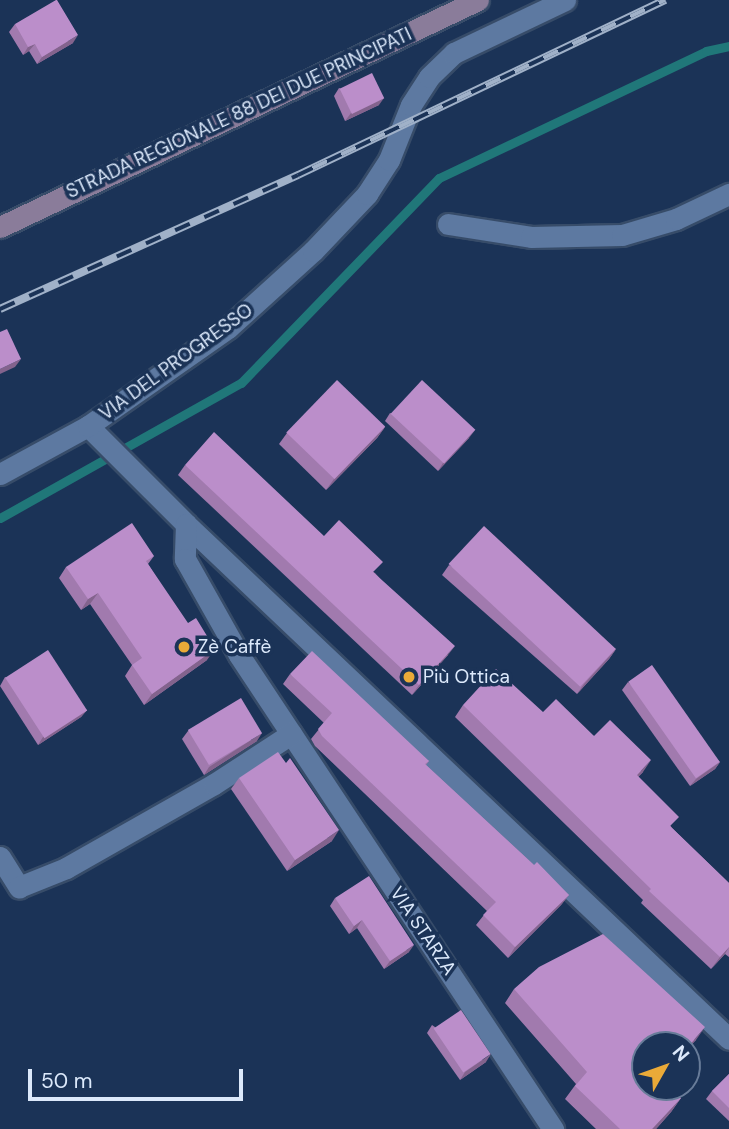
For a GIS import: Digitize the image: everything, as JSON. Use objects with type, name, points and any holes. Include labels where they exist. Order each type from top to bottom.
[{"type":"main road","name":"STRADA REGIONALE 88 DEI DUE PRINCIPATI","points":[[0,227],[478,0]]},
{"type":"street","name":"VIA DEL PROGRESSO","points":[[0,474],[95,433],[228,328],[313,251],[367,194],[389,160],[417,96],[429,76],[454,53],[565,0]]},
{"type":"street","points":[[448,224],[531,237],[622,235],[676,219],[729,194]]},
{"type":"street","points":[[95,433],[186,524],[729,1039]]},
{"type":"street","name":"VIA STARZA","points":[[186,524],[185,559],[240,655],[553,1129]]},
{"type":"street","points":[[0,857],[19,887],[66,868],[214,784],[290,734]]},
{"type":"building","points":[[57,0],[78,35],[42,57],[35,44],[28,47],[15,24]]},
{"type":"building","points":[[372,73],[384,98],[352,114],[340,89]]},
{"type":"building","points":[[7,329],[21,359],[0,369],[0,332]]},
{"type":"building","points":[[337,380],[385,427],[334,479],[286,433]]},
{"type":"building","points":[[422,380],[475,430],[444,463],[391,414]]},
{"type":"building","points":[[214,432],[324,536],[339,520],[383,562],[373,572],[455,646],[419,685],[185,465]]},
{"type":"building","points":[[132,523],[154,556],[146,561],[188,623],[196,618],[215,649],[152,694],[132,665],[142,658],[98,593],[88,599],[66,567]]},
{"type":"building","points":[[484,526],[616,649],[580,687],[449,564]]},
{"type":"building","points":[[48,650],[87,710],[44,738],[5,678]]},
{"type":"building","points":[[312,651],[429,761],[425,764],[534,865],[537,862],[569,895],[515,947],[483,915],[496,902],[322,736],[318,729],[332,713],[290,674]]},
{"type":"building","points":[[652,665],[720,762],[696,778],[628,682]]},
{"type":"building","points":[[496,669],[543,712],[556,699],[594,736],[610,720],[651,760],[637,775],[679,817],[670,826],[729,883],[729,947],[720,957],[649,891],[651,889],[463,705]]},
{"type":"building","points":[[241,698],[262,733],[209,765],[188,730]]},
{"type":"building","points":[[278,752],[286,763],[290,758],[339,830],[295,860],[239,778]]},
{"type":"building","points":[[369,876],[414,945],[390,961],[362,920],[354,926],[335,898]]},
{"type":"building","points":[[603,934],[705,1027],[701,1032],[631,1031],[631,1101],[678,1101],[652,1129],[620,1129],[575,1086],[587,1072],[514,989],[539,967]]},
{"type":"building","points":[[461,1010],[491,1054],[463,1072],[434,1028]]},
{"type":"building","points":[[729,1074],[729,1108],[712,1091]]},
{"type":"waterway","points":[[0,518],[241,383],[439,178],[706,51],[729,46]]},
{"type":"railway","points":[[0,309],[298,175],[665,0]]},
{"type":"place","name":"Zè Caffè","points":[[184,647]]},
{"type":"place","name":"Più Ottica","points":[[409,677]]}]
